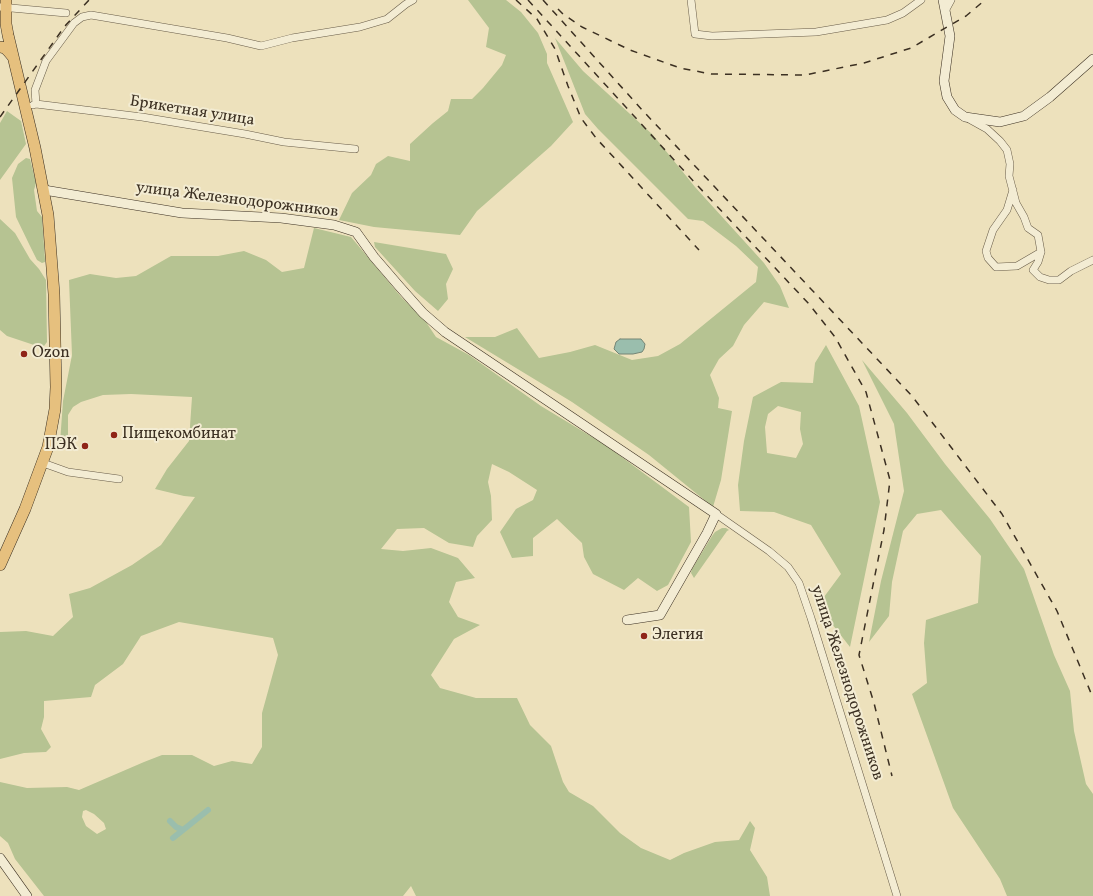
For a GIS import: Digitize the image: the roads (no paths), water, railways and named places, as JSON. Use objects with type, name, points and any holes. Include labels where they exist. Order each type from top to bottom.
[{"type":"main road","points":[[0,565],[43,463],[52,429],[56,387],[52,264],[48,215],[31,106],[14,58],[3,42],[6,24],[3,5]]},
{"type":"street","points":[[31,106],[35,90],[46,61],[74,23],[82,17],[91,15],[227,38],[262,46],[292,38],[360,27],[387,19],[413,0]]},
{"type":"street","points":[[691,0],[695,34],[712,36],[823,30],[886,20],[902,13],[921,0]]},
{"type":"street","points":[[944,0],[950,36],[944,80],[947,97],[955,110],[987,129],[1007,150],[1010,164],[1009,176],[1016,203],[1028,228],[1038,236],[1041,252],[1038,262],[1033,270]]},
{"type":"street","points":[[945,11],[951,0]]},
{"type":"street","points":[[3,5],[66,13]]},
{"type":"street","points":[[965,117],[1000,122],[1024,116],[1050,97],[1093,59]]},
{"type":"street","name":"Брикетная улица","points":[[31,106],[142,117],[284,142],[355,149]]},
{"type":"street","points":[[1013,188],[1007,210],[993,230],[986,251],[988,258],[996,268],[1017,266],[1033,270],[1040,277],[1049,280],[1059,280],[1071,271],[1093,260]]},
{"type":"street","name":"улица Железнодорожников","points":[[44,190],[182,213],[281,218],[334,225],[356,232],[374,257],[423,313],[445,332],[769,551],[788,567],[799,583],[897,896]]},
{"type":"street","points":[[1017,266],[1041,252]]},
{"type":"street","points":[[43,463],[68,472],[119,479]]},
{"type":"street","points":[[627,620],[660,615],[707,533],[716,514]]},
{"type":"street","points":[[0,858],[27,896]]},
{"type":"waterway","points":[[170,821],[176,827],[183,830],[208,810]]},
{"type":"waterway","points":[[173,838],[183,830]]},
{"type":"railway","points":[[0,117],[65,26],[89,0]]},
{"type":"railway","points":[[516,0],[537,19],[555,49],[581,118],[596,138],[699,250]]},
{"type":"railway","points":[[528,0],[697,185],[809,304],[835,337],[866,392],[890,480],[884,530],[859,655],[874,703],[892,776]]},
{"type":"railway","points":[[543,0],[644,112],[912,396],[1002,514],[1057,611],[1093,698]]},
{"type":"railway","points":[[558,9],[582,27],[630,50],[680,68],[711,74],[805,75],[864,63],[911,48],[966,16],[985,0]]},
{"type":"place","name":"Ozon","points":[[24,354]]},
{"type":"place","name":"Пищекомбинат","points":[[114,435]]},
{"type":"place","name":"ПЭК","points":[[85,446]]},
{"type":"place","name":"Элегия","points":[[644,636]]}]
